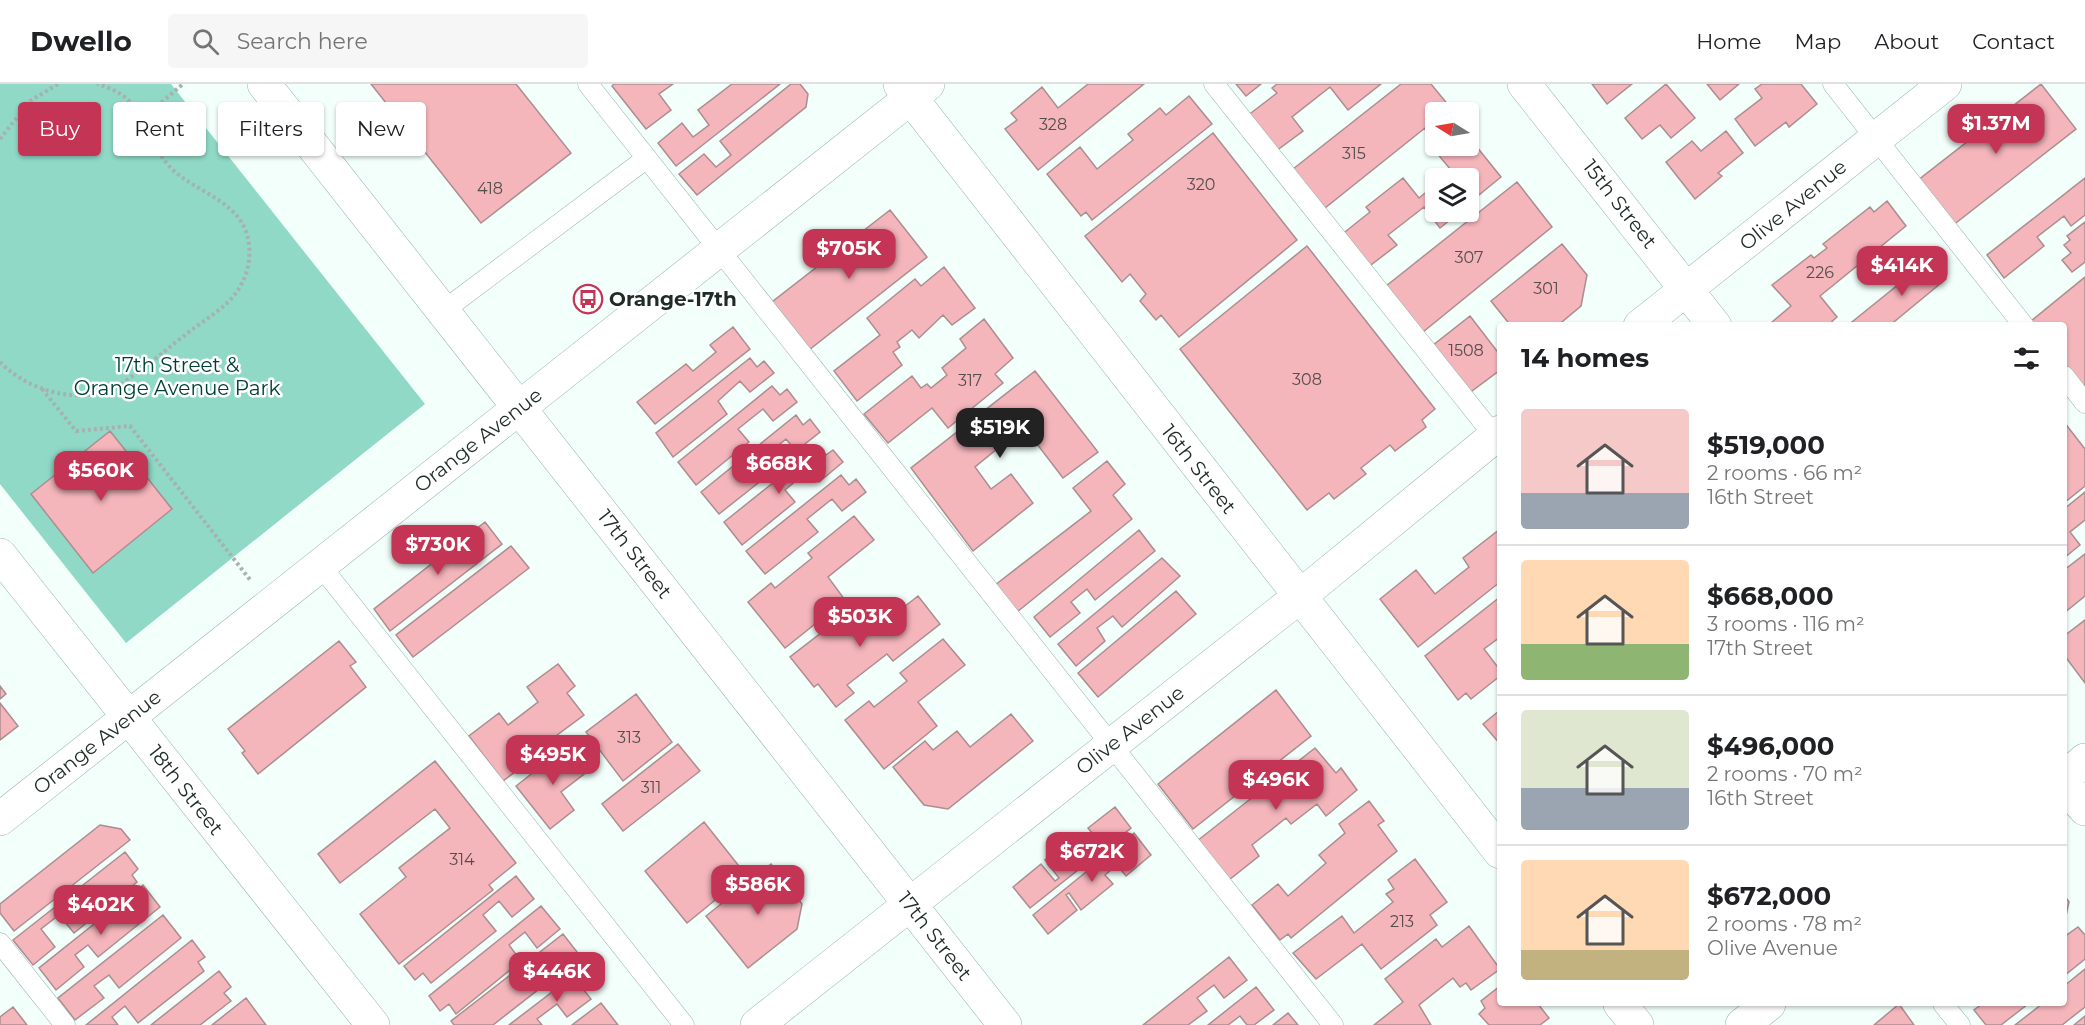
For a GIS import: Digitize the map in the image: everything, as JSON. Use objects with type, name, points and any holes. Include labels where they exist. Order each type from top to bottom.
[{"type":"street","name":"17th Street","points":[[264,84],[1005,1025]]},
{"type":"street","name":"15th Street","points":[[1524,84],[1712,322]]},
{"type":"street","name":"Olive Avenue","points":[[1645,322],[1946,84]]},
{"type":"street","name":"Orange Avenue","points":[[0,819],[719,249],[913,88]]},
{"type":"street","name":"16th Street","points":[[913,88],[1299,597],[1497,848]]},
{"type":"street","name":"Olive Avenue","points":[[757,1025],[1497,438]]},
{"type":"street","name":"18th Street","points":[[0,555],[373,1025]]},
{"type":"street","points":[[2067,775],[2085,760]]},
{"type":"street","points":[[2067,788],[2085,809]]},
{"type":"street","points":[[1622,1006],[1637,1025]]},
{"type":"street","points":[[1742,1025],[1766,1006]]},
{"type":"lane","points":[[588,84],[1333,1025]]},
{"type":"lane","points":[[1214,84],[1497,436]]},
{"type":"lane","points":[[1833,84],[2021,322]]},
{"type":"lane","points":[[443,311],[647,158]]},
{"type":"lane","points":[[2067,380],[2085,403]]},
{"type":"lane","points":[[320,565],[684,1025]]},
{"type":"lane","points":[[0,943],[65,1025]]},
{"type":"lane","points":[[1945,1006],[1960,1025]]},
{"type":"path","points":[[0,139],[30,101],[58,84]]},
{"type":"path","points":[[97,84],[118,91],[128,102]]},
{"type":"path","points":[[162,102],[183,84]]},
{"type":"path","points":[[0,362],[17,377],[41,388],[81,395],[110,390],[231,299],[243,283],[249,251],[246,232],[239,219],[168,164],[161,156]]},
{"type":"path","points":[[41,388],[76,431],[130,426],[270,605]]},
{"type":"green space","name":"17th Street & Orange Avenue Park","points":[[0,84],[171,84],[185,102],[113,102],[113,156],[206,156],[206,128],[218,143],[218,156],[228,156],[425,404],[126,643],[0,484]]},
{"type":"building","points":[[371,84],[516,84],[571,153],[481,223],[426,154],[426,102],[385,102]]},
{"type":"building","points":[[614,84],[673,84],[659,94],[671,110],[646,129],[612,86]]},
{"type":"building","points":[[732,84],[780,84],[676,166],[658,143],[682,123],[693,137],[709,125],[698,110]]},
{"type":"building","points":[[791,84],[800,84],[808,94],[806,107],[697,195],[679,174],[704,154],[716,167],[731,155],[720,141]]},
{"type":"building","points":[[1088,84],[1144,84],[1038,170],[1005,129],[1017,120],[1011,113],[1042,87],[1058,108]]},
{"type":"building","points":[[1236,84],[1261,84],[1246,96]]},
{"type":"building","points":[[1277,84],[1381,84],[1348,110],[1330,87],[1292,117],[1303,131],[1276,151],[1247,116],[1277,93],[1272,88]]},
{"type":"building","points":[[1401,84],[1431,84],[1446,102],[1425,102],[1425,128],[1325,208],[1293,169]]},
{"type":"building","points":[[1592,84],[1632,84],[1607,104]]},
{"type":"building","points":[[1666,84],[1695,118],[1671,138],[1660,125],[1642,139],[1625,118]]},
{"type":"building","points":[[1707,84],[1739,84],[1720,100]]},
{"type":"building","points":[[1762,84],[1801,84],[1817,104],[1789,127],[1786,122],[1755,146],[1735,119],[1762,98],[1755,89]]},
{"type":"building","points":[[2041,84],[2076,129],[1952,226],[1917,181]]},
{"type":"building","points":[[1189,96],[1212,124],[1092,220],[1086,212],[1081,216],[1047,174],[1080,147],[1097,169],[1133,140],[1128,134],[1160,108],[1166,115]]},
{"type":"building","points":[[1726,131],[1743,153],[1718,173],[1722,176],[1695,199],[1666,162],[1692,141],[1701,151]]},
{"type":"building","points":[[1213,133],[1297,240],[1179,337],[1161,315],[1156,320],[1140,301],[1146,294],[1130,274],[1122,282],[1085,236]]},
{"type":"building","points":[[1479,150],[1501,177],[1479,195],[1479,168],[1449,168],[1439,156],[1479,156]]},
{"type":"building","points":[[1403,178],[1419,198],[1425,193],[1425,208],[1388,235],[1397,245],[1367,268],[1341,235],[1370,212],[1366,207]]},
{"type":"building","points":[[2085,178],[2085,215],[2071,226],[2064,216],[2037,237],[2044,246],[2004,278],[1987,255]]},
{"type":"building","points":[[1517,182],[1552,227],[1423,332],[1386,286],[1467,222],[1479,222],[1479,212]]},
{"type":"building","points":[[1887,201],[1906,226],[1820,296],[1837,317],[1831,322],[1772,322],[1791,306],[1772,285],[1811,255],[1814,258],[1827,248],[1823,244],[1870,207],[1874,212]]},
{"type":"building","points":[[890,210],[927,257],[809,350],[772,302]]},
{"type":"building","points":[[1435,222],[1448,222],[1440,228]]},
{"type":"building","points":[[2085,222],[2085,262],[2072,272],[2062,260],[2071,253],[2064,245],[2070,240],[2067,236]]},
{"type":"building","points":[[1562,244],[1587,275],[1581,306],[1562,322],[1508,322],[1491,301]]},
{"type":"building","points":[[1307,246],[1435,409],[1422,420],[1426,427],[1395,451],[1390,445],[1361,468],[1366,474],[1334,499],[1329,493],[1307,510],[1180,349]]},
{"type":"building","points":[[1930,259],[1946,279],[1894,322],[1852,322]]},
{"type":"building","points":[[944,267],[975,308],[952,325],[943,315],[919,338],[912,330],[897,342],[900,347],[893,352],[902,365],[857,401],[834,371],[880,335],[867,318],[915,279],[921,286]]},
{"type":"building","points":[[2085,277],[2085,389],[2067,367],[2067,322],[2031,321]]},
{"type":"building","points":[[1470,316],[1497,351],[1497,372],[1468,394],[1432,346]]},
{"type":"building","points":[[984,319],[1013,358],[995,374],[1003,383],[948,428],[932,408],[888,443],[864,414],[912,376],[921,388],[927,384],[931,388],[947,375],[942,368],[966,348],[960,339]]},
{"type":"building","points":[[733,327],[750,349],[655,424],[637,402],[686,364],[693,371],[716,352],[710,345]]},
{"type":"building","points":[[750,358],[757,367],[764,361],[774,373],[750,392],[740,381],[718,401],[727,414],[673,457],[656,433]]},
{"type":"building","points":[[1035,371],[1098,452],[1063,478],[1024,427],[975,467],[991,489],[1011,474],[1033,503],[973,551],[911,468]]},
{"type":"building","points":[[772,386],[780,395],[787,389],[797,402],[773,421],[763,409],[738,429],[749,442],[696,485],[678,462]]},
{"type":"building","points":[[796,415],[803,425],[810,419],[820,432],[796,451],[786,439],[762,459],[772,472],[719,514],[701,492]]},
{"type":"building","points":[[2067,426],[2085,449],[2085,486],[2067,501]]},
{"type":"building","points":[[110,431],[172,509],[93,573],[31,494]]},
{"type":"building","points":[[819,446],[826,455],[833,450],[843,462],[819,482],[809,470],[785,490],[795,502],[742,545],[724,522]]},
{"type":"building","points":[[1107,461],[1125,484],[1113,495],[1132,519],[1017,612],[995,585],[1091,511],[1073,488]]},
{"type":"building","points":[[841,475],[849,485],[856,479],[866,492],[842,511],[832,499],[807,519],[818,532],[765,574],[746,551]]},
{"type":"building","points":[[2085,492],[2085,520],[2070,532],[2080,545],[2067,556],[2067,507]]},
{"type":"building","points":[[854,516],[874,540],[828,577],[845,600],[785,648],[748,602],[771,583],[775,588],[812,558],[808,553]]},
{"type":"building","points":[[485,522],[502,544],[390,631],[374,609]]},
{"type":"building","points":[[1139,530],[1155,551],[1095,600],[1087,589],[1071,602],[1080,613],[1050,637],[1034,617]]},
{"type":"building","points":[[1497,531],[1497,584],[1418,647],[1380,599],[1416,570],[1435,594],[1469,567],[1463,558]]},
{"type":"building","points":[[511,546],[529,568],[413,657],[396,635]]},
{"type":"building","points":[[2085,554],[2085,596],[2067,611],[2067,568]]},
{"type":"building","points":[[1162,558],[1180,576],[1122,627],[1113,616],[1097,628],[1105,641],[1076,666],[1058,644]]},
{"type":"building","points":[[1176,591],[1196,614],[1098,697],[1078,673]]},
{"type":"building","points":[[918,596],[940,624],[893,661],[887,654],[847,685],[854,693],[836,707],[818,684],[814,687],[790,657],[852,609],[871,633]]},
{"type":"building","points":[[1497,599],[1497,639],[1484,649],[1497,666],[1497,678],[1471,699],[1466,693],[1458,700],[1425,656]]},
{"type":"building","points":[[2085,620],[2085,683],[2067,659],[2067,634]]},
{"type":"building","points":[[943,639],[965,665],[918,702],[937,726],[884,769],[845,720],[869,701],[874,707],[907,681],[900,673]]},
{"type":"building","points":[[339,641],[356,662],[350,666],[366,687],[258,774],[242,753],[245,751],[228,729]]},
{"type":"building","points":[[558,664],[575,686],[567,693],[584,715],[537,750],[539,754],[503,781],[469,736],[499,713],[508,725],[538,702],[527,687]]},
{"type":"building","points":[[0,686],[6,694],[0,699]]},
{"type":"building","points":[[1276,690],[1311,736],[1193,829],[1158,784]]},
{"type":"building","points":[[636,694],[672,742],[623,781],[586,732]]},
{"type":"building","points":[[0,703],[18,726],[0,740]]},
{"type":"building","points":[[1497,712],[1497,740],[1483,724]]},
{"type":"building","points":[[1011,714],[1033,741],[948,809],[924,805],[893,767],[925,741],[933,750],[957,731],[970,747]]},
{"type":"building","points":[[678,744],[700,771],[623,831],[602,804]]},
{"type":"building","points":[[568,745],[588,771],[561,792],[574,810],[550,829],[516,786]]},
{"type":"building","points":[[1315,748],[1336,773],[1341,768],[1357,790],[1326,816],[1317,804],[1291,824],[1286,818],[1252,845],[1259,856],[1229,880],[1197,841]]},
{"type":"building","points":[[435,761],[516,863],[489,885],[493,890],[399,964],[360,914],[406,877],[399,868],[450,828],[435,809],[340,883],[318,854]]},
{"type":"building","points":[[1369,801],[1384,821],[1378,825],[1397,851],[1291,938],[1288,934],[1280,940],[1252,905],[1278,884],[1288,896],[1326,863],[1319,855],[1345,833],[1339,824]]},
{"type":"building","points":[[1115,807],[1131,828],[1030,908],[1013,887],[1041,864],[1055,881],[1059,878],[1045,860],[1068,842],[1079,856],[1098,840],[1088,828]]},
{"type":"building","points":[[704,822],[746,875],[687,923],[645,871]]},
{"type":"building","points":[[100,825],[121,829],[130,840],[14,931],[0,913],[0,904]]},
{"type":"building","points":[[1134,833],[1151,855],[1126,876],[1117,865],[1105,875],[1113,884],[1081,910],[1069,893],[1066,895],[1077,910],[1048,934],[1033,915]]},
{"type":"building","points":[[125,852],[138,869],[132,875],[137,882],[74,933],[59,915],[41,929],[55,947],[33,965],[13,940]]},
{"type":"building","points":[[1415,859],[1447,902],[1430,915],[1437,925],[1381,969],[1362,944],[1316,979],[1293,953],[1342,916],[1354,933],[1393,902],[1386,894],[1394,889],[1388,880]]},
{"type":"building","points":[[771,864],[802,904],[797,929],[748,968],[706,916]]},
{"type":"building","points":[[516,876],[534,899],[512,917],[499,901],[483,915],[496,931],[431,983],[423,973],[415,980],[404,966]]},
{"type":"building","points":[[143,885],[160,907],[98,957],[88,945],[75,955],[84,967],[56,990],[39,968]]},
{"type":"building","points":[[541,906],[560,929],[537,948],[525,932],[509,945],[521,961],[456,1014],[449,1004],[440,1011],[429,996]]},
{"type":"building","points":[[163,915],[181,938],[119,988],[109,975],[94,986],[104,998],[75,1020],[58,998]]},
{"type":"building","points":[[1469,926],[1497,965],[1497,971],[1471,990],[1466,983],[1460,987],[1453,978],[1419,1005],[1431,1025],[1374,1025],[1403,1002],[1385,979],[1436,939],[1442,947]]},
{"type":"building","points":[[2078,927],[2085,935],[2085,959],[2067,974],[2067,935]]},
{"type":"building","points":[[563,934],[581,957],[556,976],[546,964],[529,976],[539,989],[493,1025],[454,1025],[451,1021]]},
{"type":"building","points":[[192,940],[205,957],[198,962],[204,971],[138,1023],[125,1006],[112,1017],[118,1025],[86,1025]]},
{"type":"building","points":[[1229,957],[1247,980],[1224,998],[1214,985],[1197,998],[1207,1011],[1188,1025],[1143,1025]]},
{"type":"building","points":[[2085,969],[2085,1007],[2062,1025],[2015,1025],[2039,1006],[2067,1006],[2067,984]]},
{"type":"building","points":[[219,971],[231,987],[224,993],[231,1001],[200,1025],[151,1025]]},
{"type":"building","points":[[573,976],[591,999],[567,1017],[557,1004],[537,1019],[542,1025],[509,1025]]},
{"type":"building","points":[[1256,987],[1274,1010],[1254,1025],[1247,1025],[1240,1016],[1228,1025],[1208,1025]]},
{"type":"building","points":[[1497,988],[1497,1006],[1540,1006],[1549,1018],[1540,1025],[1489,1025],[1479,1014],[1485,1008],[1481,1001]]},
{"type":"building","points":[[246,998],[266,1025],[212,1025]]},
{"type":"building","points":[[601,1003],[618,1025],[572,1025]]},
{"type":"building","points":[[1897,1006],[1900,1006],[1914,1025],[1874,1025]]},
{"type":"building","points":[[1979,1006],[2025,1006],[2001,1025],[1986,1025],[1974,1010]]},
{"type":"building","points":[[13,1007],[27,1025],[0,1025],[0,1017]]},
{"type":"building","points":[[1288,1013],[1298,1025],[1273,1025]]},
{"type":"building","points":[[2085,1016],[2085,1025],[2074,1025]]},
{"type":"place","name":"Orange-17th","points":[[588,299]]}]
